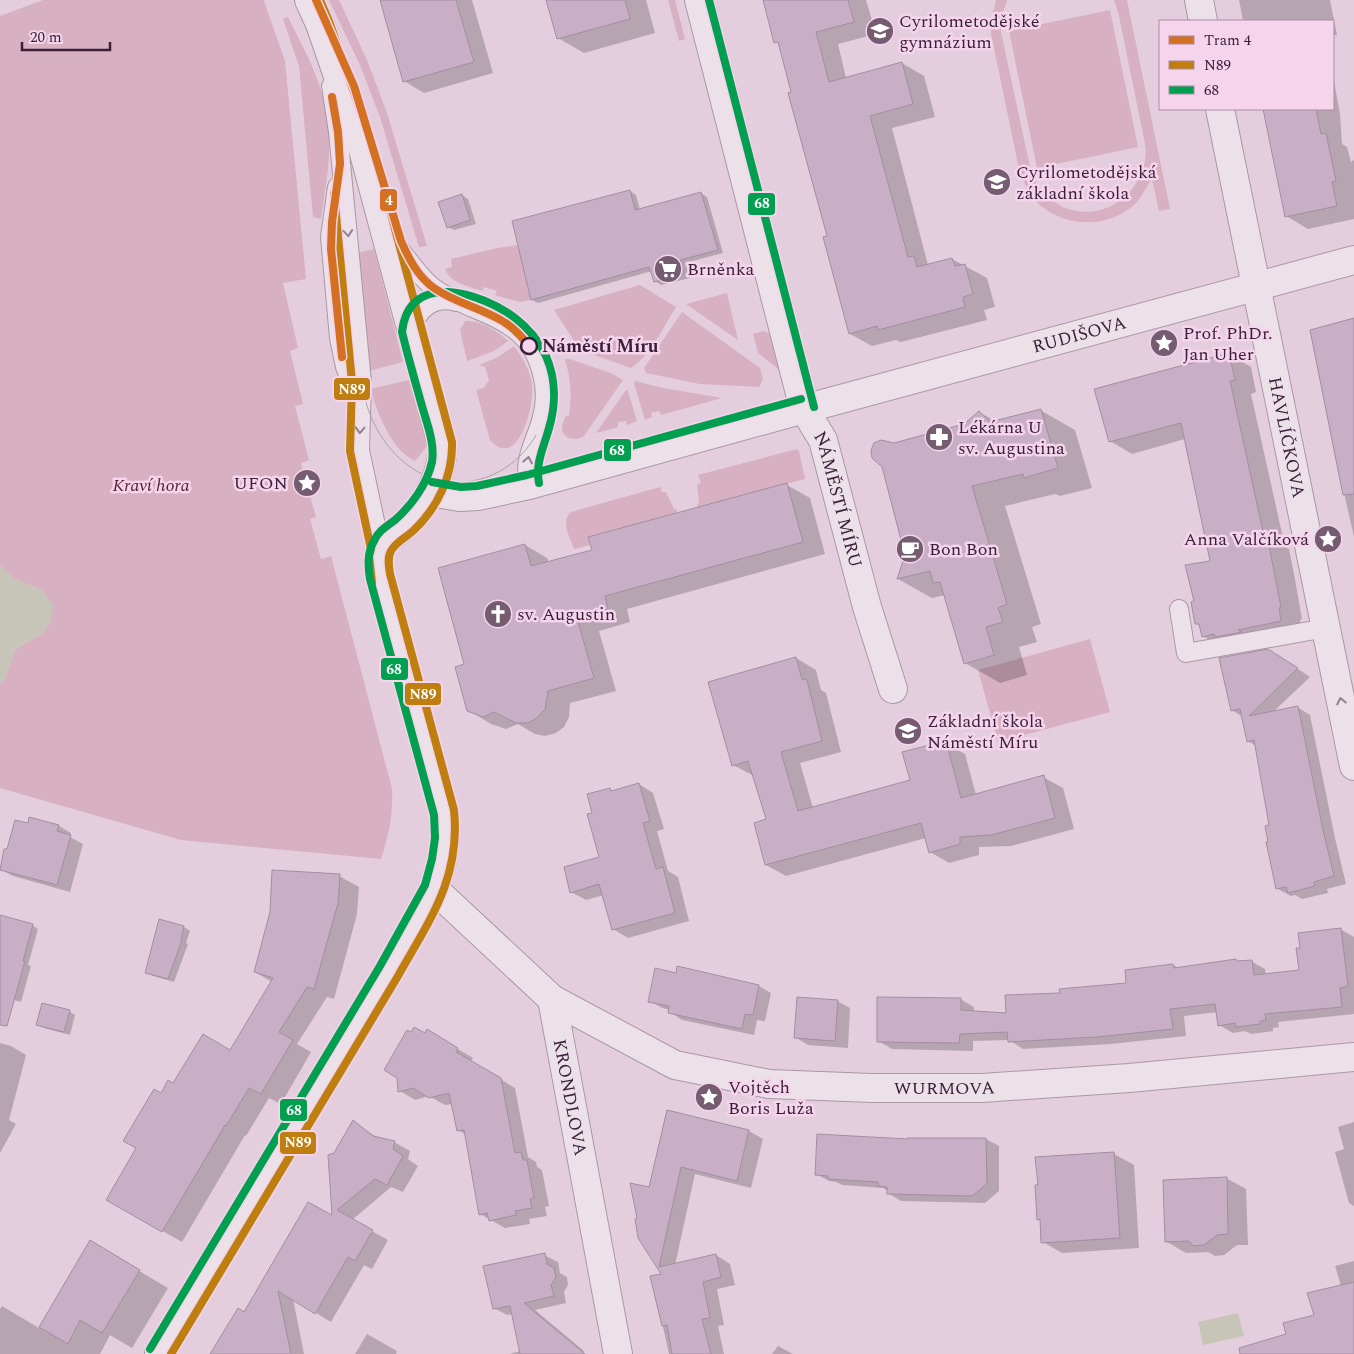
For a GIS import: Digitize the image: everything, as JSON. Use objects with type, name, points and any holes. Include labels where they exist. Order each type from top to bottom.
[{"type":"street","points":[[159,1354],[384,980],[434,888],[444,850],[446,826],[444,813],[380,576],[379,556],[388,537],[412,517],[430,492],[442,463],[442,444],[362,146],[320,24],[309,0]]},
{"type":"street","name":"NÁMĚSTÍ MÍRU","points":[[698,0],[804,409],[823,440],[867,607],[893,689]]},
{"type":"street","points":[[1198,0],[1203,20]]},
{"type":"street","name":"HAVLÍČKOVA","points":[[1220,110],[1354,766]]},
{"type":"street","name":"RUDIŠOVA","points":[[804,409],[1354,260]]},
{"type":"street","points":[[430,492],[460,497],[478,496],[529,485],[804,409]]},
{"type":"street","points":[[434,888],[552,999]]},
{"type":"street","name":"WURMOVA","points":[[552,999],[675,1065],[768,1084],[872,1088],[982,1088],[1129,1078],[1354,1057]]},
{"type":"street","name":"KRONDLOVA","points":[[552,999],[618,1354]]},
{"type":"lane","points":[[320,24],[338,132],[340,164],[332,222],[331,249],[342,357],[352,385],[361,400],[360,450],[381,549]]},
{"type":"lane","points":[[385,229],[433,288],[459,303]]},
{"type":"lane","points":[[412,332],[417,316],[428,305],[443,300],[459,303],[489,314],[511,327],[529,346],[540,366],[544,385],[544,404],[540,425],[529,456],[526,476],[529,485]]},
{"type":"lane","points":[[1179,609],[1186,653],[1326,628]]},
{"type":"green space","name":"Kraví hora","points":[[43,0],[264,0],[285,61],[306,279],[283,283],[298,348],[290,351],[303,404],[295,406],[309,460],[301,463],[316,517],[310,519],[321,559],[331,556],[392,789],[390,825],[381,859],[181,840],[0,788],[0,683],[5,679],[15,650],[44,632],[42,590],[15,579],[0,565],[0,16]]},
{"type":"green space","points":[[329,0],[339,0],[367,60],[387,113],[427,246],[419,247],[380,117],[360,65]]},
{"type":"green space","points":[[668,0],[675,0],[685,39],[679,41]]},
{"type":"green space","points":[[996,0],[1007,0],[1002,15],[1001,32],[1031,172],[1038,185],[1048,197],[1072,210],[1085,212],[1111,206],[1122,199],[1132,190],[1143,170],[1145,161],[1145,144],[1119,16],[1114,0],[1127,0],[1170,209],[1159,211],[1152,179],[1135,204],[1113,218],[1101,221],[1088,222],[1063,218],[1041,206],[1034,199],[1020,174],[991,34],[991,21]]},
{"type":"green space","points":[[1110,10],[1138,147],[1037,168],[1009,31]]},
{"type":"green space","points":[[288,17],[320,86],[327,116],[329,153],[321,219],[313,217],[299,66],[283,19]]},
{"type":"green space","points":[[518,245],[531,300],[519,302],[495,295],[497,291],[484,287],[482,291],[466,286],[451,278],[445,269],[452,267],[451,259]]},
{"type":"green space","points":[[374,249],[403,362],[368,371],[357,253]]},
{"type":"green space","points":[[640,285],[676,307],[650,348],[638,363],[631,368],[580,350],[554,310]]},
{"type":"green space","points":[[727,293],[738,340],[686,304]]},
{"type":"green space","points":[[682,312],[760,368],[763,379],[759,387],[700,384],[646,373],[644,368]]},
{"type":"green space","points":[[465,321],[477,322],[488,327],[508,341],[494,351],[467,361],[460,330]]},
{"type":"green space","points":[[763,331],[774,342],[783,373],[758,353],[753,334]]},
{"type":"green space","points":[[514,346],[530,374],[532,385],[531,406],[523,432],[516,442],[509,448],[500,448],[490,440],[476,390],[484,388],[489,380],[485,367],[479,365],[498,357]]},
{"type":"green space","points":[[565,359],[613,374],[623,380],[584,436],[577,439],[567,437],[562,428],[566,416],[569,416],[570,401],[570,381]]},
{"type":"green space","points":[[409,380],[427,446],[415,461],[398,448],[386,430],[370,389]]},
{"type":"green space","points":[[636,381],[663,388],[722,398],[661,415],[659,411],[651,413],[652,417],[645,420],[634,383]]},
{"type":"green space","points":[[626,390],[628,391],[637,421],[627,425],[626,421],[618,422],[618,427],[596,433]]},
{"type":"green space","points":[[797,449],[805,479],[698,507],[697,484],[701,483],[698,475]]},
{"type":"green space","points":[[660,487],[662,492],[666,492],[674,509],[677,509],[677,513],[588,537],[590,545],[574,549],[566,525],[566,520],[571,512]]},
{"type":"green space","points":[[1090,639],[1110,712],[998,742],[978,670]]},
{"type":"shaded area","points":[[0,565],[15,579],[42,590],[53,605],[51,621],[44,632],[15,650],[5,679],[0,683]]},
{"type":"shaded area","points":[[1238,1313],[1244,1336],[1203,1345],[1198,1322]]},
{"type":"building","points":[[380,0],[456,0],[474,62],[403,82]]},
{"type":"building","points":[[546,0],[625,0],[630,19],[557,39]]},
{"type":"building","points":[[763,0],[848,0],[854,22],[816,32],[829,82],[902,62],[913,104],[870,116],[908,257],[914,256],[917,267],[952,258],[955,266],[965,264],[973,294],[963,297],[965,307],[878,330],[877,326],[849,334],[823,237],[827,236],[788,93],[791,92],[778,42],[774,43]]},
{"type":"building","points":[[1263,110],[1316,110],[1321,134],[1326,133],[1336,181],[1332,182],[1337,206],[1285,217]]},
{"type":"building","points":[[630,190],[635,210],[701,192],[718,250],[680,260],[684,274],[654,282],[649,267],[531,300],[512,221]]},
{"type":"building","points":[[462,194],[470,220],[447,228],[438,202]]},
{"type":"building","points":[[1354,318],[1354,494],[1343,495],[1310,330]]},
{"type":"building","points":[[1229,353],[1235,380],[1230,381],[1264,536],[1267,535],[1281,607],[1279,608],[1281,621],[1238,630],[1242,632],[1215,637],[1214,634],[1202,637],[1199,624],[1195,624],[1191,602],[1194,601],[1185,565],[1210,561],[1181,423],[1109,442],[1094,389]]},
{"type":"building","points":[[1041,409],[1058,468],[1024,478],[1023,474],[972,486],[1007,604],[998,608],[1003,622],[986,627],[994,655],[964,664],[940,582],[933,583],[930,571],[897,579],[905,555],[882,467],[872,458],[871,450],[874,443],[881,440],[894,443],[964,424],[979,411],[990,422]]},
{"type":"building","points":[[787,483],[803,542],[605,596],[608,609],[577,618],[594,678],[548,691],[545,709],[537,718],[528,723],[516,723],[494,712],[483,717],[467,711],[455,667],[464,664],[438,568],[525,544],[531,566],[592,550],[588,537]]},
{"type":"building","points":[[1268,649],[1298,668],[1249,716],[1298,706],[1334,876],[1314,882],[1315,886],[1288,893],[1286,887],[1276,889],[1266,842],[1268,842],[1265,826],[1269,825],[1254,740],[1247,742],[1240,709],[1231,711],[1219,658]]},
{"type":"building","points":[[796,657],[802,679],[807,680],[822,741],[781,752],[798,811],[910,780],[902,752],[946,741],[961,798],[1044,775],[1055,818],[991,835],[960,837],[960,844],[929,853],[921,823],[765,865],[754,823],[766,819],[748,761],[732,766],[708,682]]},
{"type":"building","points":[[639,783],[650,821],[643,823],[656,869],[663,867],[675,913],[612,930],[599,884],[570,893],[564,867],[599,857],[587,814],[592,813],[587,794],[610,788],[611,791]]},
{"type":"building","points":[[29,817],[59,825],[57,831],[71,835],[57,885],[0,870],[4,849],[7,849],[15,820],[28,823]]},
{"type":"building","points":[[272,870],[340,874],[338,903],[314,989],[307,987],[279,1032],[293,1040],[261,1094],[249,1088],[162,1232],[106,1200],[136,1148],[123,1141],[154,1089],[161,1093],[168,1080],[173,1083],[203,1034],[230,1050],[273,978],[254,972],[270,912]]},
{"type":"building","points":[[0,915],[33,924],[7,1026],[0,1025]]},
{"type":"building","points":[[159,919],[184,926],[182,940],[168,979],[145,973]]},
{"type":"building","points":[[1341,928],[1348,986],[1340,988],[1342,1007],[1265,1014],[1266,1020],[1260,1021],[1260,1024],[1236,1027],[1235,1023],[1218,1026],[1215,1004],[1170,1009],[1173,1029],[1097,1037],[1008,1042],[1007,1032],[960,1034],[959,1043],[877,1042],[877,997],[961,998],[961,1010],[1006,1013],[1005,995],[1060,993],[1059,989],[1126,983],[1125,970],[1173,964],[1174,968],[1236,959],[1237,961],[1252,960],[1254,975],[1299,970],[1296,948],[1300,948],[1298,933]]},
{"type":"building","points":[[677,966],[759,985],[753,1015],[745,1014],[742,1029],[668,1013],[669,1006],[648,1002],[655,968],[676,973]]},
{"type":"building","points":[[797,997],[838,1000],[835,1041],[794,1038]]},
{"type":"building","points":[[42,1003],[70,1010],[64,1032],[36,1025]]},
{"type":"building","points":[[414,1027],[425,1033],[427,1029],[458,1048],[456,1052],[501,1078],[515,1153],[521,1152],[523,1160],[527,1160],[534,1198],[530,1199],[532,1208],[515,1211],[516,1215],[489,1221],[487,1213],[479,1215],[464,1130],[457,1131],[449,1093],[429,1098],[413,1088],[398,1092],[397,1078],[384,1070],[407,1030],[411,1032]]},
{"type":"building","points":[[667,1110],[749,1130],[737,1181],[681,1167],[659,1267],[716,1254],[721,1277],[703,1282],[710,1318],[702,1319],[711,1354],[672,1354],[667,1325],[662,1326],[650,1276],[661,1274],[638,1238],[635,1219],[637,1218],[630,1183],[649,1187]]},
{"type":"building","points":[[353,1120],[373,1136],[395,1141],[393,1149],[403,1156],[387,1185],[375,1179],[337,1210],[373,1230],[355,1261],[348,1257],[315,1314],[278,1291],[291,1354],[210,1354],[238,1308],[244,1312],[308,1202],[332,1215],[328,1155],[334,1153]]},
{"type":"building","points":[[817,1134],[907,1139],[986,1138],[987,1184],[972,1196],[887,1194],[887,1187],[878,1186],[878,1182],[828,1179],[828,1176],[815,1175]]},
{"type":"building","points":[[1114,1152],[1120,1238],[1041,1243],[1040,1219],[1037,1220],[1035,1185],[1038,1185],[1035,1157]]},
{"type":"building","points":[[1227,1177],[1228,1234],[1217,1235],[1204,1245],[1194,1246],[1188,1241],[1165,1242],[1163,1180]]},
{"type":"building","points":[[90,1240],[140,1270],[102,1333],[80,1320],[68,1344],[39,1327]]},
{"type":"building","points":[[545,1253],[547,1264],[554,1268],[556,1277],[551,1285],[554,1296],[524,1303],[585,1354],[520,1354],[510,1306],[493,1309],[483,1266]]},
{"type":"building","points":[[1354,1282],[1354,1354],[1240,1354],[1239,1348],[1286,1334],[1283,1323],[1314,1315],[1307,1293]]},
{"type":"tram line","name":"4","points":[[316,0],[354,86],[401,241],[414,267],[428,284],[451,298],[504,322],[518,333],[529,346]]},
{"type":"tram line","name":"4","points":[[332,97],[338,132],[340,164],[332,222],[331,249],[342,357]]},
{"type":"tram line","points":[[362,382],[367,406],[383,440],[409,466],[426,476],[444,481],[462,482],[480,479],[496,473],[512,463],[525,451],[536,435]]},
{"type":"transit line","name":"N89","points":[[171,1354],[421,936],[440,898],[448,878],[453,857],[455,834],[454,810],[390,574],[389,562],[393,548],[423,521],[437,501],[447,478],[452,454],[452,442],[372,143],[320,0]]},
{"type":"transit line","name":"68","points":[[709,0],[814,407]]},
{"type":"transit line","name":"N89","points":[[334,194],[352,382],[350,451],[371,549],[369,556],[372,582]]},
{"type":"transit line","name":"68","points":[[150,1349],[380,966],[425,885],[432,859],[435,838],[434,815],[370,579],[369,564],[370,550],[376,537],[413,501],[427,478],[432,462],[430,434],[402,332],[408,312],[418,300],[432,293],[449,292],[467,295],[484,301],[515,318],[529,330],[540,345],[552,374],[554,401],[539,462],[539,483]]},
{"type":"transit line","name":"68","points":[[432,482],[461,487],[477,486],[527,475],[801,399]]},
{"type":"place","name":"Cyrilometodějské gymnázium","points":[[880,31]]},
{"type":"place","name":"Cyrilometodějská základní škola","points":[[997,182]]},
{"type":"place","name":"Brněnka","points":[[668,269]]},
{"type":"place","name":"Prof. PhDr. Jan Uher","points":[[1164,343]]},
{"type":"place","name":"Náměstí Míru","points":[[529,346]]},
{"type":"place","name":"Lékárna U sv. Augustina","points":[[939,437]]},
{"type":"place","name":"UFON","points":[[307,483]]},
{"type":"place","name":"Anna Valčíková","points":[[1328,539]]},
{"type":"place","name":"Bon Bon","points":[[910,549]]},
{"type":"place","name":"sv. Augustin","points":[[498,614]]},
{"type":"place","name":"Základní škola Náměstí Míru","points":[[908,731]]},
{"type":"place","name":"Vojtěch Boris Luža","points":[[709,1097]]}]
